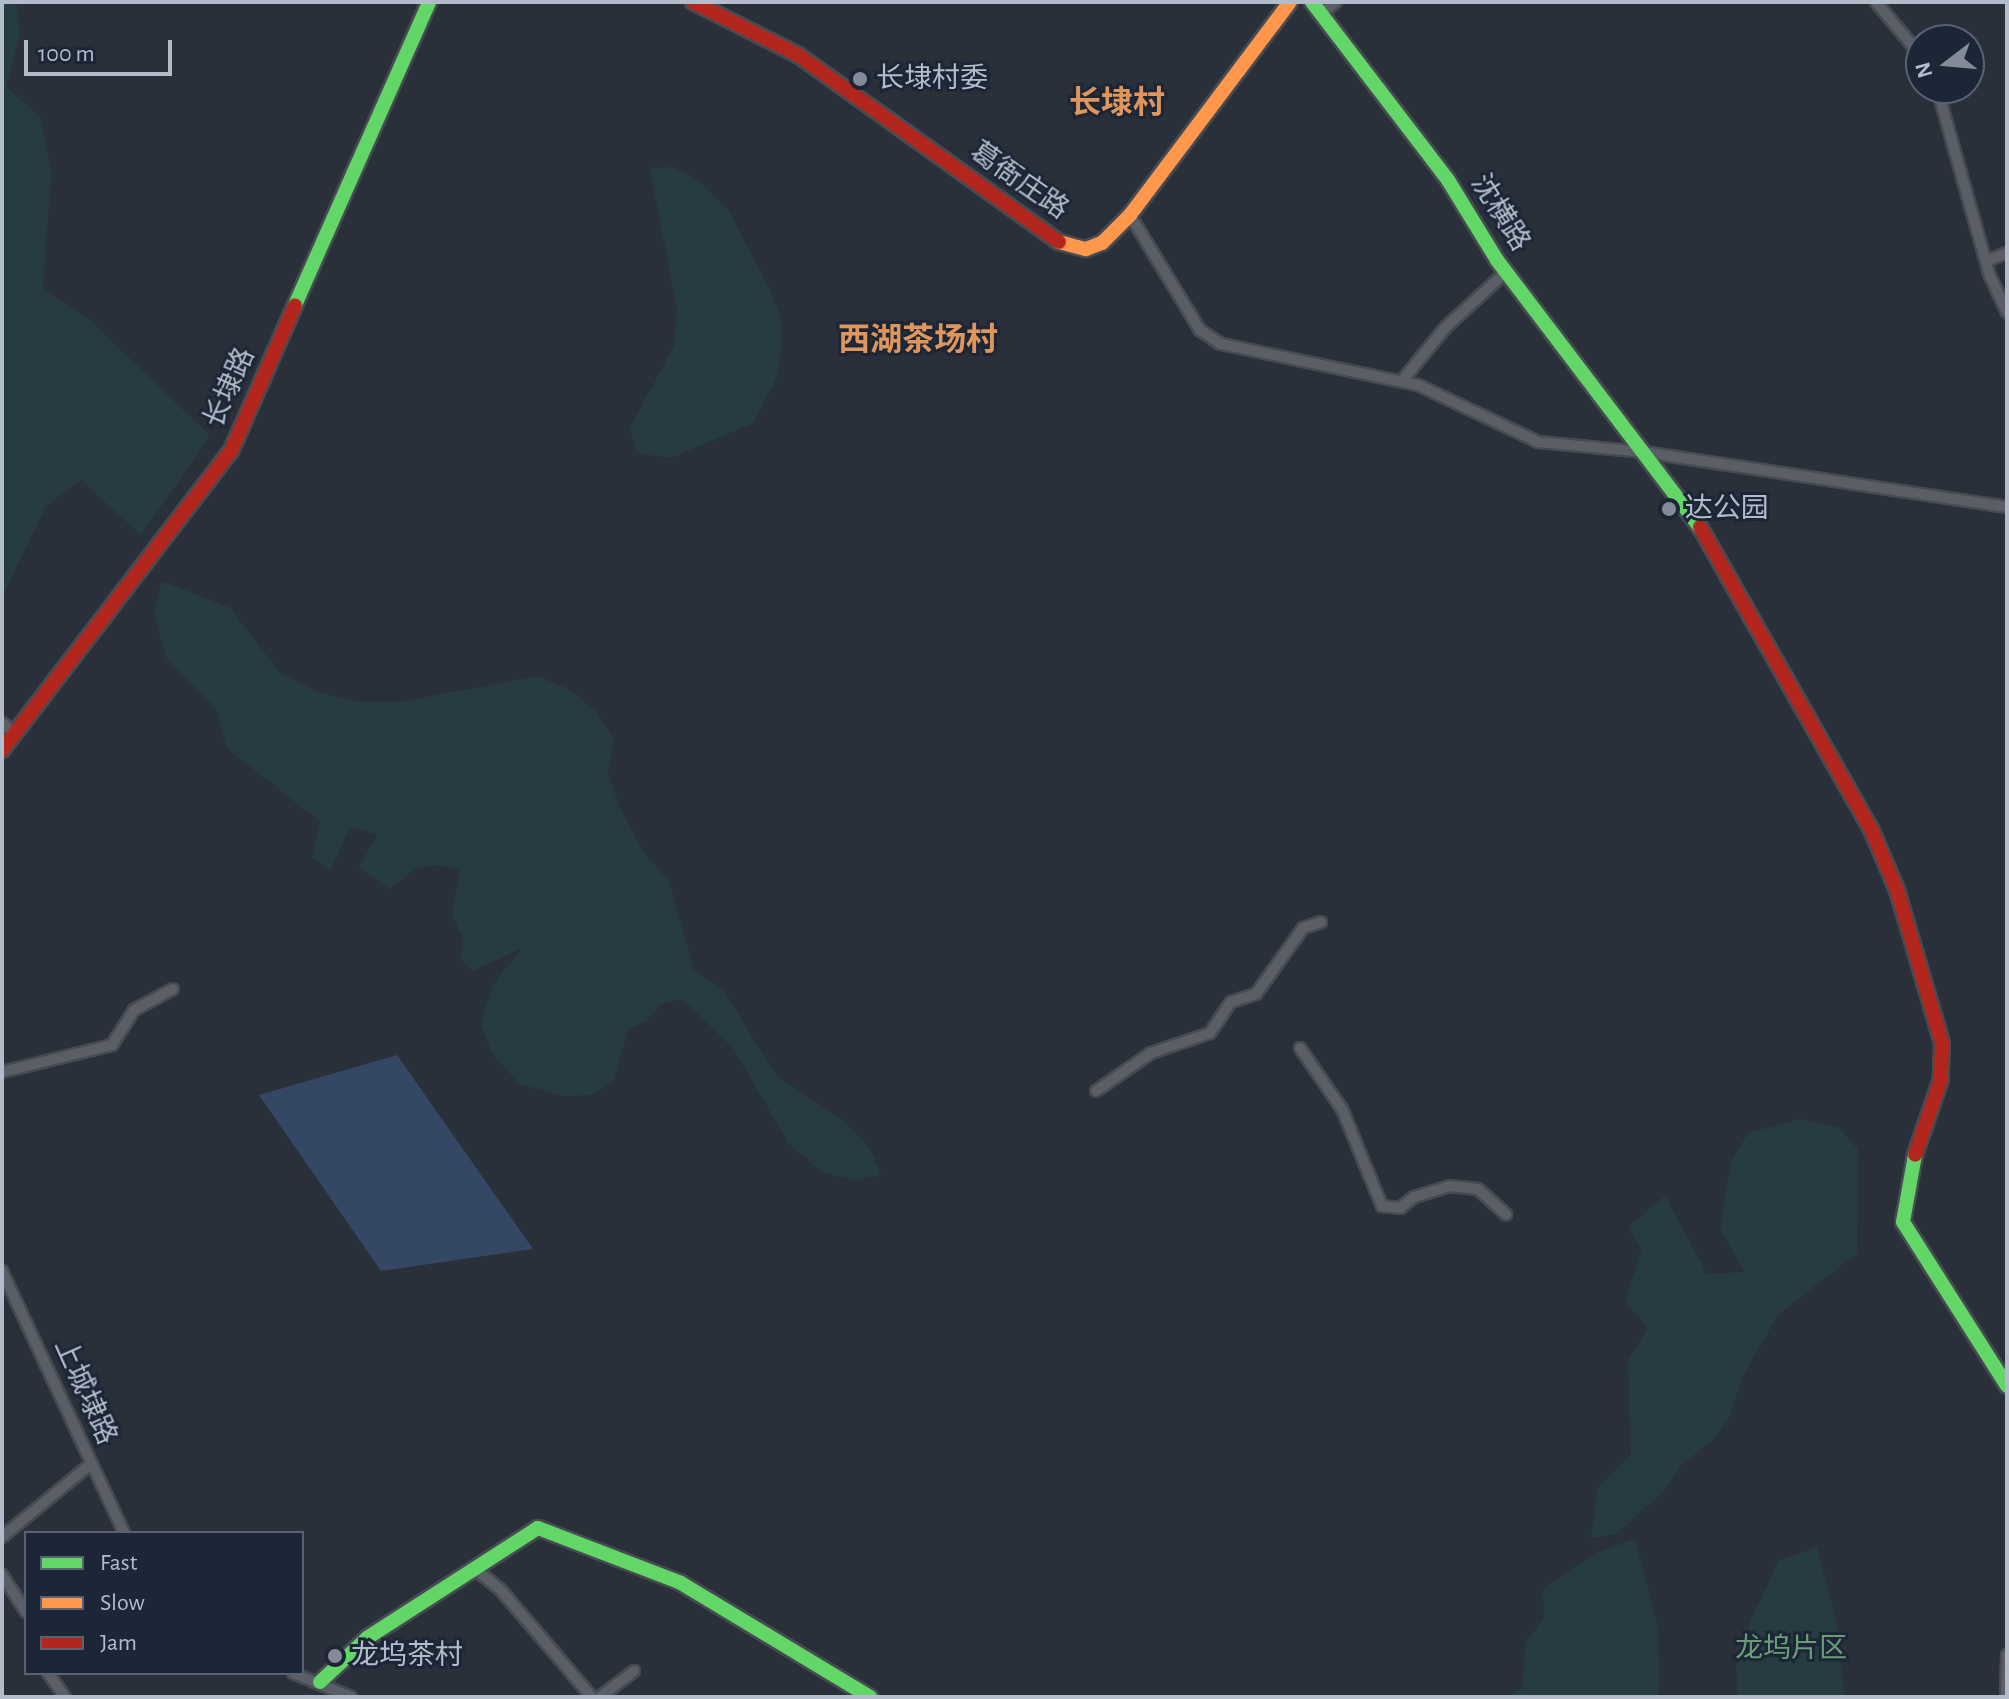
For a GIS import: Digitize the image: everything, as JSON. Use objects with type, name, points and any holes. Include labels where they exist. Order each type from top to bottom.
[{"type":"street","name":"长埭路","points":[[2,750],[8,728],[231,451],[429,2]]},
{"type":"street","name":"葛衙庄路","points":[[693,2],[798,55],[1068,248],[1102,243],[1130,215],[1290,2]]},
{"type":"street","points":[[1317,7],[1336,2]]},
{"type":"street","points":[[1876,2],[1905,37]]},
{"type":"street","name":"沈横路","points":[[1317,7],[1448,180],[1506,272],[1712,547],[1863,813],[1897,890],[1942,1043],[1941,1079],[1907,1179],[1903,1222],[2007,1386]]},
{"type":"street","points":[[1942,104],[1986,261],[2007,312]]},
{"type":"street","points":[[1130,215],[1191,317],[1221,344],[1401,382],[1471,407],[1538,442],[1643,452],[2007,507]]},
{"type":"street","points":[[1986,261],[2007,253]]},
{"type":"street","points":[[1401,382],[1445,328],[1506,272]]},
{"type":"street","points":[[1096,1091],[1151,1053],[1210,1033],[1231,1002],[1256,994],[1303,928],[1321,922]]},
{"type":"street","points":[[2,1072],[112,1045],[134,1010],[173,989]]},
{"type":"street","points":[[1300,1048],[1342,1109],[1382,1206],[1400,1208],[1414,1197],[1449,1186],[1478,1189],[1506,1214]]},
{"type":"street","name":"上城埭路","points":[[2,1271],[123,1531]]},
{"type":"street","points":[[2,1537],[91,1464]]},
{"type":"street","points":[[320,1682],[367,1638],[535,1529],[554,1531],[726,1606],[870,1697]]},
{"type":"street","points":[[475,1569],[500,1589],[592,1697]]},
{"type":"street","points":[[2,1575],[24,1609]]},
{"type":"street","points":[[2006,1697],[2007,1655]]},
{"type":"street","points":[[600,1697],[634,1671]]},
{"type":"street","points":[[49,1675],[65,1697]]},
{"type":"street","points":[[299,1675],[351,1697]]},
{"type":"green space","points":[[2,2],[16,2],[20,33],[6,86],[41,119],[51,173],[43,288],[91,321],[210,436],[141,535],[81,480],[46,506],[2,597]]},
{"type":"green space","points":[[673,167],[701,182],[730,213],[772,294],[781,320],[781,351],[777,377],[753,423],[671,458],[636,453],[630,428],[674,346],[677,309],[650,168]]},
{"type":"green space","points":[[162,581],[230,608],[279,672],[318,692],[359,702],[399,702],[538,676],[572,691],[596,712],[614,740],[608,773],[619,806],[645,855],[669,881],[694,970],[724,991],[777,1077],[848,1125],[871,1150],[881,1175],[853,1181],[821,1171],[789,1144],[734,1049],[683,999],[660,1004],[646,1021],[628,1029],[614,1080],[592,1095],[563,1096],[520,1084],[493,1055],[481,1024],[492,986],[522,948],[472,971],[460,957],[464,941],[452,914],[460,870],[438,865],[415,868],[390,889],[358,868],[378,835],[350,827],[330,871],[312,857],[320,822],[227,748],[216,708],[167,659],[154,614]]},
{"type":"green space","points":[[1799,1119],[1839,1127],[1858,1150],[1857,1253],[1778,1315],[1743,1375],[1729,1418],[1710,1443],[1683,1463],[1667,1487],[1617,1534],[1591,1538],[1598,1487],[1631,1455],[1628,1361],[1648,1328],[1625,1301],[1642,1249],[1628,1227],[1665,1196],[1707,1274],[1745,1272],[1720,1229],[1731,1162],[1748,1133]]},
{"type":"green space","points":[[1635,1539],[1658,1627],[1659,1697],[1507,1697],[1522,1688],[1526,1642],[1544,1618],[1543,1589],[1599,1552]]},
{"type":"green space","name":"龙坞片区","points":[[1817,1547],[1837,1625],[1844,1697],[1737,1697],[1736,1654],[1778,1561]]},
{"type":"water","points":[[397,1055],[533,1249],[381,1271],[259,1095]]},
{"type":"traffic: fast","points":[[295,305],[429,2]]},
{"type":"traffic: fast","points":[[1312,2],[1448,180],[1497,260],[1700,527]]},
{"type":"traffic: fast","points":[[1915,1155],[1903,1222],[2007,1386]]},
{"type":"traffic: fast","points":[[320,1682],[367,1638],[538,1528],[681,1583],[870,1697]]},
{"type":"traffic: slow","points":[[1059,242],[1086,249],[1102,243],[1130,215],[1290,2]]},
{"type":"traffic: jam","points":[[693,2],[798,55],[1059,242]]},
{"type":"traffic: jam","points":[[2,750],[231,451],[295,305]]},
{"type":"traffic: jam","points":[[1700,527],[1871,829],[1897,890],[1942,1043],[1941,1079],[1915,1155]]},
{"type":"place","name":"长埭村委","points":[[860,79]]},
{"type":"place","name":"达公园","points":[[1669,509]]},
{"type":"place","name":"龙坞茶村","points":[[335,1656]]},
{"type":"district","name":"长埭村","points":[[1117,103]]},
{"type":"district","name":"西湖茶场村","points":[[918,340]]}]
